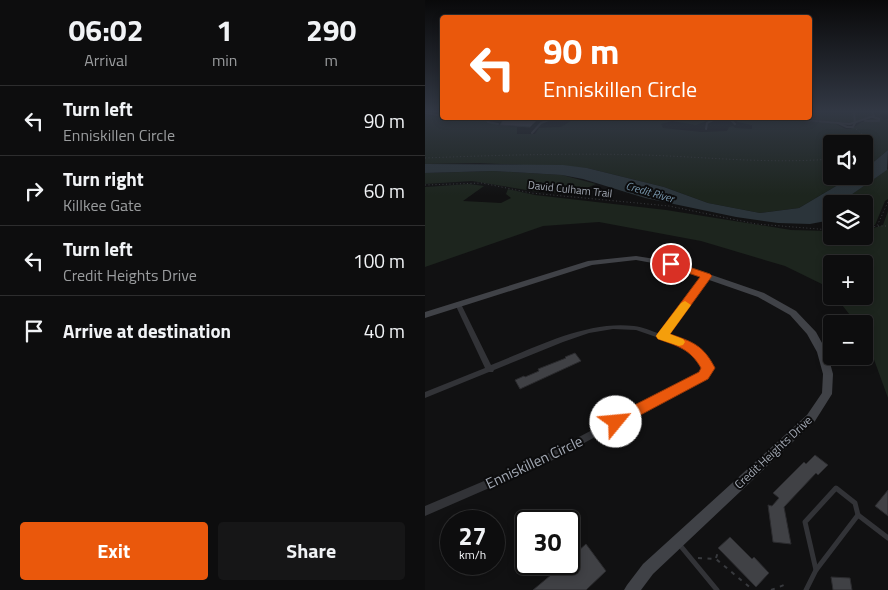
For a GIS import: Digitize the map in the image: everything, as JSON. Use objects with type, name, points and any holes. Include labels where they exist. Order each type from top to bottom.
[{"type":"street","name":"Credit Heights Drive","points":[[425,315],[591,263],[636,258],[655,260],[761,295],[798,318],[811,332],[822,352],[828,374],[827,394],[811,418],[648,569],[632,590]]},
{"type":"street","points":[[662,336],[707,276]]},
{"type":"street","points":[[458,304],[490,370]]},
{"type":"street","name":"Enniskillen Circle","points":[[425,395],[561,340],[598,329],[627,326],[687,345],[699,352],[708,368],[703,375],[546,459],[425,511]]},
{"type":"lane","points":[[816,570],[805,522],[836,488],[855,503],[858,515],[888,538]]},
{"type":"lane","points":[[806,590],[816,570],[858,515]]},
{"type":"lane","points":[[677,542],[717,590]]},
{"type":"path","points":[[425,158],[536,153],[646,155],[791,162],[823,160]]},
{"type":"path","name":"David Culham Trail","points":[[425,186],[481,183],[531,193],[669,206],[756,224],[823,229]]},
{"type":"path","points":[[877,226],[888,202]]},
{"type":"path","points":[[873,227],[888,226]]},
{"type":"path","points":[[715,559],[718,552]]},
{"type":"path","points":[[690,558],[715,559],[753,590]]},
{"type":"path","points":[[771,590],[784,585]]},
{"type":"shaded area","points":[[425,140],[823,140],[823,185],[838,185],[799,208],[760,213],[708,203],[664,187],[587,168],[479,163],[425,164]]},
{"type":"shaded area","points":[[873,140],[888,140],[888,150],[873,162]]},
{"type":"shaded area","points":[[888,169],[888,199],[885,201],[875,225],[873,225],[873,195],[851,195],[865,185],[873,185],[873,180]]},
{"type":"shaded area","points":[[493,171],[562,175],[596,184],[575,193],[538,192],[472,181],[425,184],[425,173]]},
{"type":"shaded area","points":[[469,184],[484,186],[463,201],[501,203],[511,198],[506,194],[508,189],[535,195],[666,210],[791,230],[823,231],[823,245],[873,245],[873,228],[883,225],[888,211],[888,398],[873,357],[873,315],[850,315],[842,305],[873,305],[873,255],[823,255],[823,285],[785,266],[701,241],[599,222],[543,226],[425,267],[425,187]]},
{"type":"water","name":"Credit River","points":[[888,150],[887,170],[873,180],[873,162]]},
{"type":"water","name":"Credit River","points":[[425,164],[563,165],[587,168],[664,187],[708,203],[760,213],[799,208],[838,185],[865,185],[851,195],[823,195],[823,222],[810,224],[778,223],[736,217],[645,198],[583,179],[562,175],[493,171],[425,173]]},
{"type":"building","points":[[575,353],[581,361],[520,389],[515,380],[539,371],[538,369]]},
{"type":"building","points":[[815,455],[828,465],[818,475],[816,473],[784,507],[791,544],[773,542],[768,505],[772,506],[779,498],[773,493],[804,462],[806,464]]},
{"type":"building","points":[[888,490],[888,516],[875,506]]},
{"type":"building","points":[[730,537],[752,559],[754,557],[769,573],[756,587],[718,548]]},
{"type":"building","points":[[586,544],[606,571],[586,590],[533,590],[551,575],[580,575],[580,549]]},
{"type":"building","points":[[831,577],[850,578],[852,590],[833,590]]},
{"type":"slow traffic","points":[[679,342],[662,336],[685,305]]},
{"type":"route","points":[[616,422],[703,375],[708,368],[699,352],[687,345],[662,336],[707,276],[671,264]]}]
